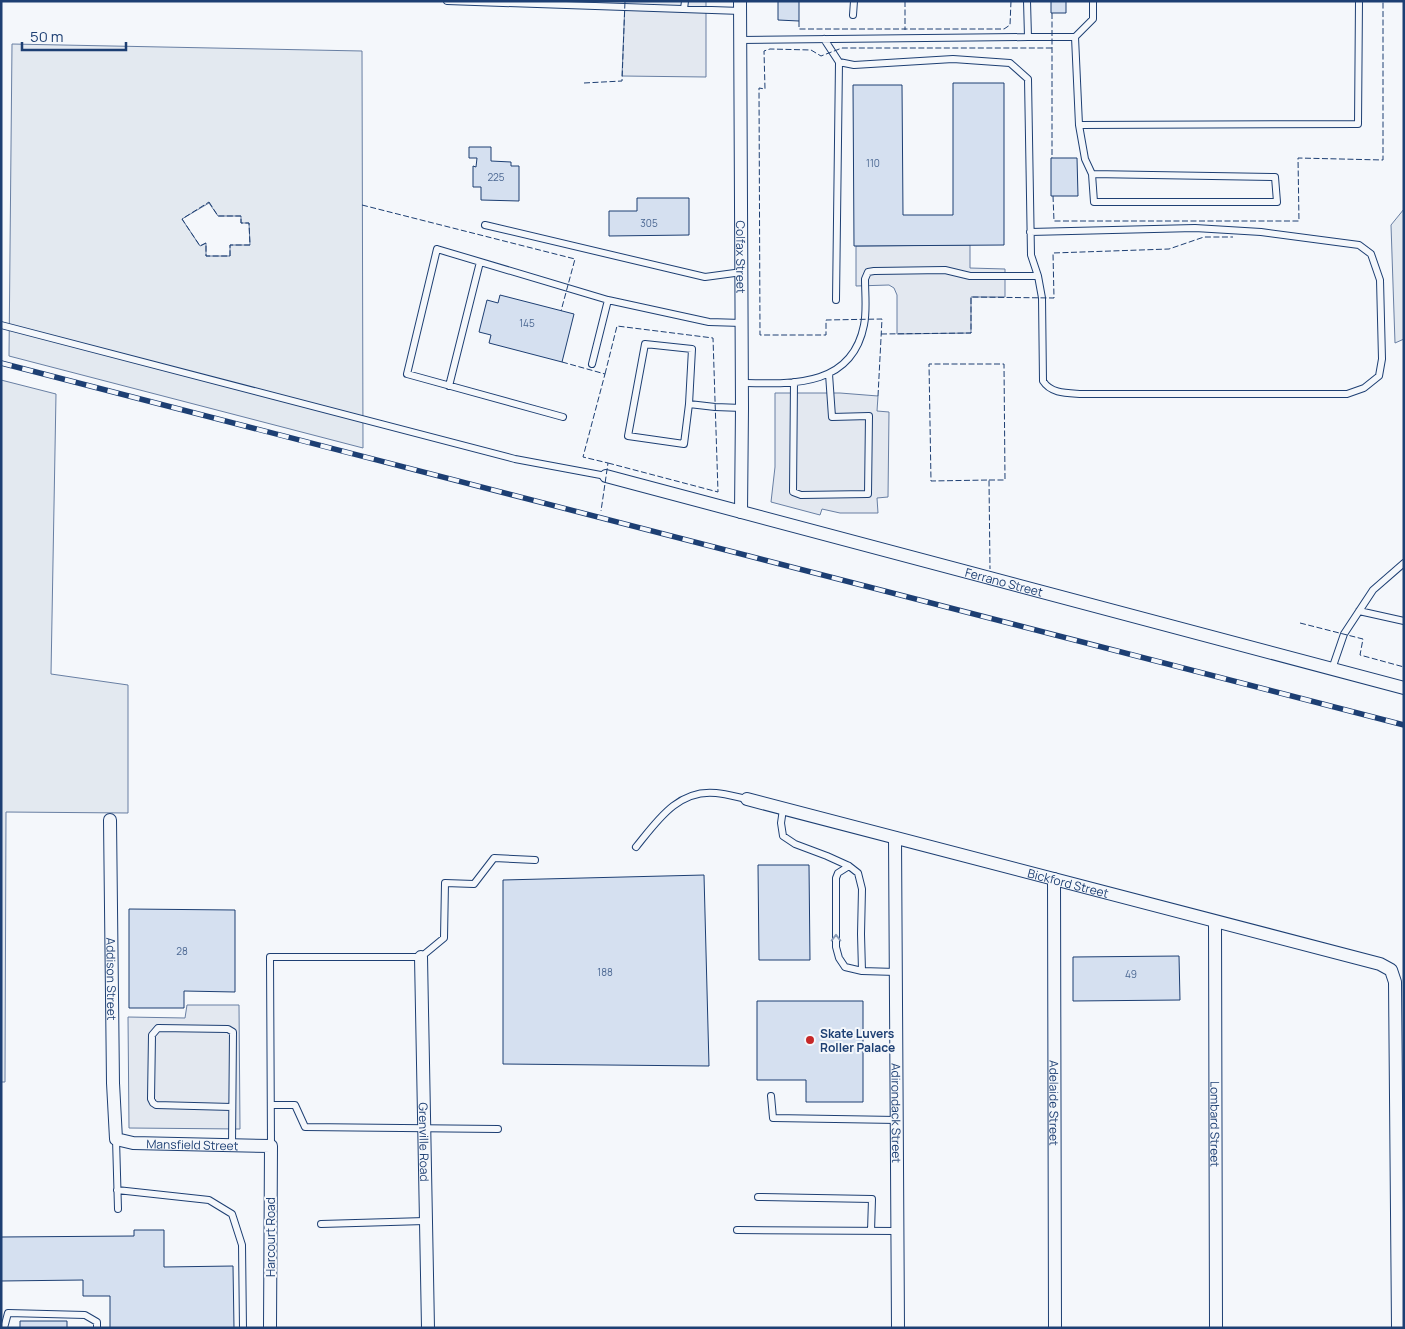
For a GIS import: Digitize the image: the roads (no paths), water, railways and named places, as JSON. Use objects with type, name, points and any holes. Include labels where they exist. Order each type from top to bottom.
[{"type":"street","name":"Colfax Street","points":[[740,6],[741,512]]},
{"type":"street","name":"Ferrano Street","points":[[606,476],[1404,688]]},
{"type":"street","name":"Bickford Street","points":[[747,799],[1380,964],[1391,970],[1396,982],[1398,1328]]},
{"type":"street","name":"Addison Street","points":[[110,820],[113,1083],[116,1139]]},
{"type":"street","name":"Adirondack Street","points":[[895,838],[898,1328]]},
{"type":"street","name":"Adelaide Street","points":[[1054,879],[1055,1328]]},
{"type":"street","name":"Lombard Street","points":[[1215,922],[1216,1328]]},
{"type":"street","name":"Grenville Road","points":[[421,957],[428,1328]]},
{"type":"street","name":"Mansfield Street","points":[[116,1139],[133,1143],[271,1146]]},
{"type":"street","name":"Harcourt Road","points":[[270,1328],[271,1146]]},
{"type":"lane","points":[[447,1],[684,9],[740,6]]},
{"type":"lane","points":[[684,9],[685,1]]},
{"type":"lane","points":[[853,16],[854,1]]},
{"type":"lane","points":[[1027,1],[1028,37]]},
{"type":"lane","points":[[741,40],[1075,36],[1093,19],[1093,1]]},
{"type":"lane","points":[[1079,125],[1358,124],[1359,1]]},
{"type":"lane","points":[[1075,36],[1079,125],[1085,159],[1092,174],[1094,202],[1277,202],[1275,177],[1092,174]]},
{"type":"lane","points":[[824,39],[839,62],[836,300]]},
{"type":"lane","points":[[839,62],[854,64],[953,60],[1010,63],[1028,79],[1030,232],[1031,255],[1038,276],[1042,298],[1042,381],[1046,388],[1061,393],[1082,394],[1346,394],[1364,388],[1379,376],[1382,359],[1380,280],[1371,254],[1359,245],[1262,232],[1195,228],[1030,232]]},
{"type":"lane","points":[[485,225],[705,277],[742,272]]},
{"type":"lane","points":[[563,417],[407,374],[436,249],[608,300],[709,322],[742,323]]},
{"type":"lane","points":[[449,386],[480,262]]},
{"type":"lane","points":[[742,383],[782,384],[829,374],[842,367],[854,352],[864,324],[865,279],[868,272],[945,270],[970,276],[1038,276]]},
{"type":"lane","points":[[592,364],[608,300]]},
{"type":"lane","points":[[1,324],[515,459],[606,476]]},
{"type":"lane","points":[[644,344],[692,349],[689,404],[684,444],[628,436],[644,344]]},
{"type":"lane","points":[[794,382],[793,492],[801,495],[868,494],[868,416],[832,417],[829,374]]},
{"type":"lane","points":[[689,404],[742,408]]},
{"type":"lane","points":[[1332,669],[1344,634],[1373,590],[1404,563]]},
{"type":"lane","points":[[1359,611],[1404,621]]},
{"type":"lane","points":[[636,847],[665,812],[689,796],[714,793],[747,799]]},
{"type":"lane","points":[[783,808],[781,823],[783,836],[795,844],[849,866],[858,873],[862,889],[862,971]]},
{"type":"lane","points":[[271,1146],[270,957],[421,957],[444,938],[445,884],[474,884],[494,858],[535,860]]},
{"type":"lane","points":[[849,866],[838,873],[836,878],[836,947],[839,958],[845,967],[862,971],[896,972]]},
{"type":"lane","points":[[232,1107],[153,1104],[151,1099],[152,1035],[155,1030],[158,1028],[228,1028],[233,1032],[232,1146]]},
{"type":"lane","points":[[771,1096],[773,1118],[896,1120]]},
{"type":"lane","points":[[271,1105],[295,1105],[305,1127],[498,1129]]},
{"type":"lane","points":[[116,1139],[118,1209]]},
{"type":"lane","points":[[117,1190],[209,1200],[232,1214],[242,1245],[243,1328]]},
{"type":"lane","points":[[758,1198],[872,1199],[871,1231]]},
{"type":"lane","points":[[321,1224],[425,1221]]},
{"type":"lane","points":[[737,1230],[897,1231]]},
{"type":"lane","points":[[4,1328],[8,1314],[85,1315],[97,1322],[97,1328]]},
{"type":"railway","points":[[1,363],[1404,725]]},
{"type":"place","name":"Skate Luvers Roller Palace","points":[[810,1040]]}]
